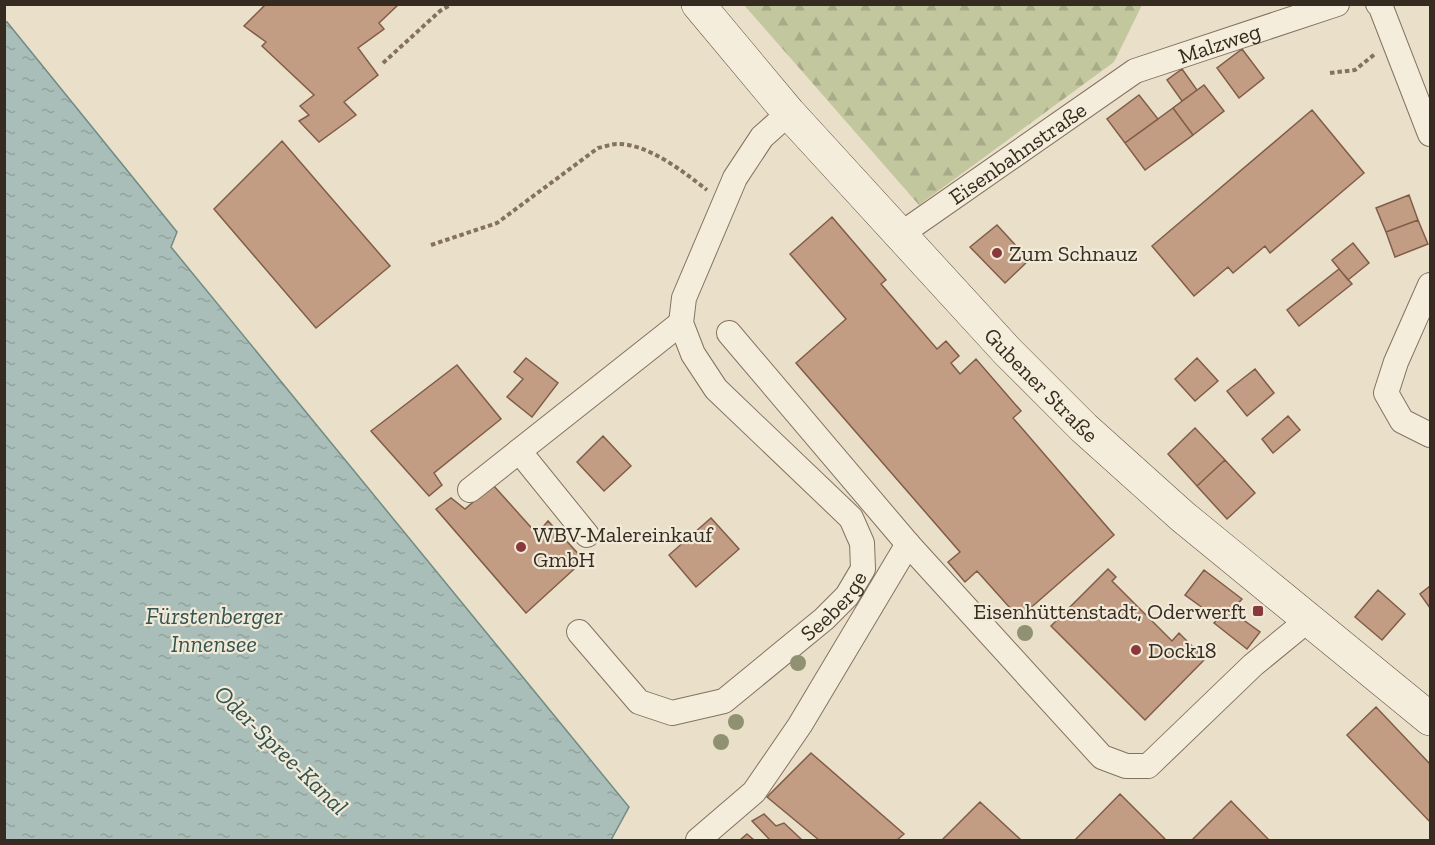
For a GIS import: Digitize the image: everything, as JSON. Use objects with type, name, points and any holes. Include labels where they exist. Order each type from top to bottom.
[{"type":"main road","name":"Gubener Straße","points":[[698,4],[789,113],[1007,351],[1084,428],[1182,516],[1431,719]]},
{"type":"street","name":"Malzweg","points":[[1135,71],[1337,4]]},
{"type":"street","points":[[1378,4],[1394,38],[1431,134]]},
{"type":"street","name":"Eisenbahnstraße","points":[[901,234],[1135,71]]},
{"type":"street","points":[[470,490],[681,323],[684,298],[735,178],[762,137],[789,113]]},
{"type":"street","points":[[1431,285],[1396,362],[1386,393],[1402,421],[1431,435]]},
{"type":"street","name":"Seeberge","points":[[579,632],[639,702],[672,713],[724,701],[824,619],[847,596],[863,569],[862,543],[851,518],[716,389],[693,354],[681,323]]},
{"type":"street","points":[[729,333],[908,544],[1102,757],[1126,766],[1148,766],[1253,665],[1308,620]]},
{"type":"street","points":[[519,451],[587,535]]},
{"type":"street","name":"Seeberge","points":[[698,840],[754,792],[800,725],[908,544]]},
{"type":"path","points":[[383,63],[440,11],[452,4]]},
{"type":"path","points":[[1330,72],[1355,70],[1394,38]]},
{"type":"path","points":[[431,245],[497,223],[598,148],[616,144],[634,146],[672,164],[725,203]]},
{"type":"green space","points":[[744,5],[1142,5],[1114,62],[919,205]]},
{"type":"water","name":"Fürstenberger Innensee","points":[[7,22],[177,232],[171,247],[629,807],[611,840],[5,840],[4,23]]},
{"type":"building","points":[[266,4],[399,4],[379,23],[384,29],[358,48],[378,75],[344,102],[356,115],[319,142],[299,121],[309,115],[300,106],[314,95],[262,46],[266,42],[244,26]]},
{"type":"building","points":[[1242,49],[1264,78],[1239,98],[1217,68]]},
{"type":"building","points":[[1182,69],[1197,90],[1182,101],[1167,80]]},
{"type":"building","points":[[1204,85],[1224,111],[1193,135],[1173,108]]},
{"type":"building","points":[[1139,95],[1158,119],[1125,143],[1107,119]]},
{"type":"building","points":[[1173,108],[1193,135],[1145,170],[1125,143]]},
{"type":"building","points":[[1312,110],[1364,173],[1270,253],[1265,246],[1233,273],[1228,267],[1194,296],[1152,246]]},
{"type":"building","points":[[282,141],[390,266],[316,328],[214,209]]},
{"type":"building","points":[[1409,195],[1418,220],[1386,232],[1376,208]]},
{"type":"building","points":[[832,217],[886,280],[881,284],[937,349],[946,341],[959,356],[951,363],[960,374],[976,359],[1021,411],[1013,418],[1114,535],[1019,618],[977,571],[965,582],[948,562],[960,552],[796,363],[846,319],[790,254]]},
{"type":"building","points":[[1418,220],[1428,244],[1395,257],[1386,232]]},
{"type":"building","points":[[997,225],[1029,260],[1005,283],[970,247]]},
{"type":"building","points":[[1353,243],[1369,263],[1348,280],[1332,260]]},
{"type":"building","points":[[1339,269],[1352,284],[1299,326],[1287,310]]},
{"type":"building","points":[[526,358],[558,383],[532,417],[507,397],[523,379],[514,372]]},
{"type":"building","points":[[1197,358],[1218,381],[1195,401],[1175,379]]},
{"type":"building","points":[[457,365],[501,419],[434,473],[442,485],[429,496],[371,431]]},
{"type":"building","points":[[1255,369],[1274,393],[1247,416],[1227,391]]},
{"type":"building","points":[[1288,416],[1300,430],[1273,453],[1262,439]]},
{"type":"building","points":[[1195,428],[1225,460],[1197,486],[1168,454]]},
{"type":"building","points":[[603,436],[631,466],[604,491],[577,462]]},
{"type":"building","points":[[1225,460],[1255,493],[1227,519],[1197,486]]},
{"type":"building","name":"WBV-Malereinkauf GmbH","points":[[493,485],[537,534],[548,521],[584,560],[526,613],[436,509],[451,498],[465,509]]},
{"type":"building","points":[[711,518],[739,549],[696,587],[669,555]]},
{"type":"building","name":"Dock18","points":[[1108,569],[1116,577],[1112,581],[1172,641],[1179,633],[1205,659],[1145,720],[1051,626]]},
{"type":"building","points":[[1204,570],[1242,599],[1231,611],[1260,632],[1247,649],[1214,623],[1218,619],[1185,595]]},
{"type":"building","points":[[1430,586],[1430,608],[1420,594]]},
{"type":"building","points":[[1378,590],[1405,614],[1382,640],[1355,617]]},
{"type":"building","points":[[1376,707],[1430,764],[1430,822],[1347,735]]},
{"type":"building","points":[[811,753],[904,834],[897,840],[819,840],[767,797]]},
{"type":"building","points":[[1120,794],[1166,840],[1075,840]]},
{"type":"building","points":[[1231,801],[1269,840],[1193,839]]},
{"type":"building","points":[[980,802],[1021,840],[942,840]]},
{"type":"building","points":[[764,814],[776,826],[784,823],[802,840],[770,840],[752,821]]},
{"type":"building","points":[[747,834],[754,840],[740,840]]},
{"type":"place","name":"Zum Schnauz","points":[[997,253]]},
{"type":"place","name":"WBV-Malereinkauf GmbH","points":[[521,547]]},
{"type":"place","name":"Eisenhüttenstadt, Oderwerft","points":[[1258,611]]},
{"type":"place","name":"Dock18","points":[[1136,650]]},
{"type":"water label","name":"Oder-Spree-Kanal","points":[[281,750]]}]
